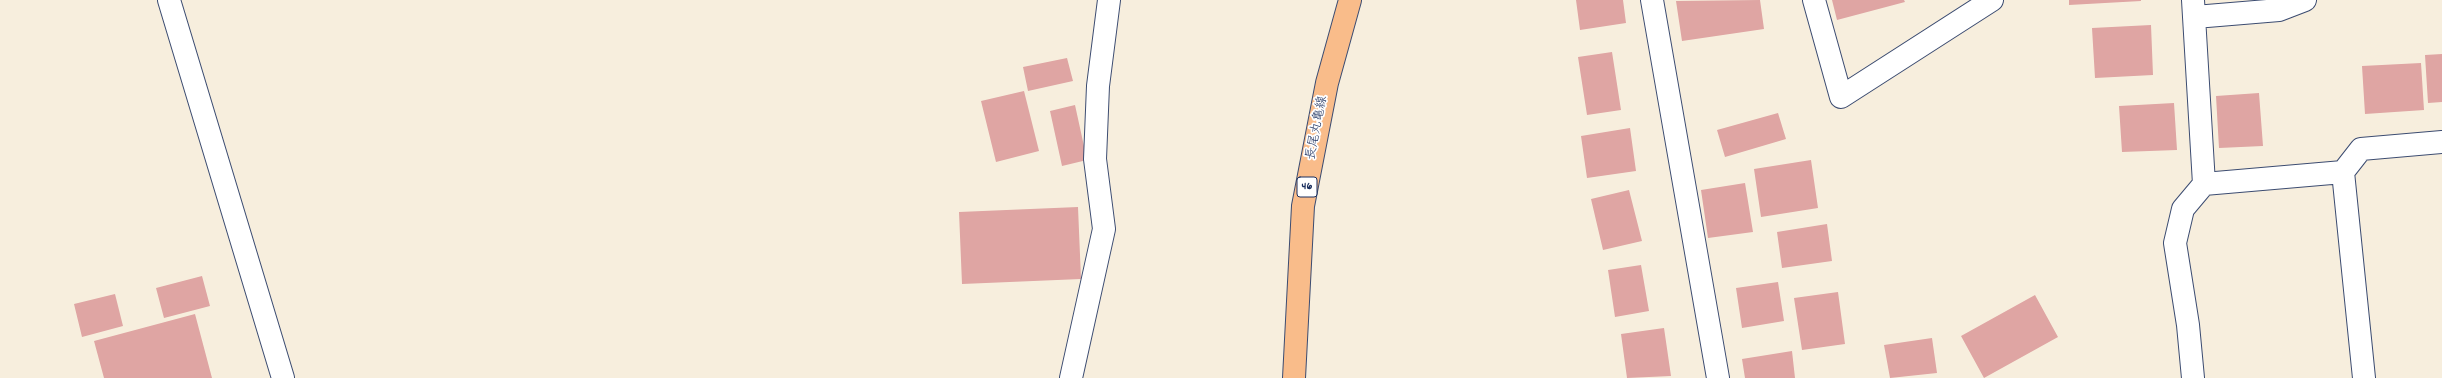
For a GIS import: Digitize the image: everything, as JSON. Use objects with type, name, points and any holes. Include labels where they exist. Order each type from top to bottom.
[{"type":"main road","name":"長尾丸亀線","points":[[1294,378],[1303,206],[1327,82],[1350,0]]},
{"type":"street","points":[[169,0],[283,378]]},
{"type":"street","points":[[1071,378],[1104,229],[1095,159],[1098,86],[1109,0]]},
{"type":"street","points":[[1652,0],[1718,378]]},
{"type":"street","points":[[1814,0],[1841,98],[1992,0]]},
{"type":"street","points":[[2193,378],[2188,325],[2174,243],[2183,209],[2204,184],[2194,9],[2278,10],[2305,0]]},
{"type":"street","points":[[2364,378],[2343,172],[2361,149],[2442,142]]},
{"type":"street","points":[[2204,184],[2343,172]]},
{"type":"building","points":[[1576,0],[1623,0],[1626,23],[1580,30]]},
{"type":"building","points":[[1760,0],[1764,29],[1682,41],[1676,1]]},
{"type":"building","points":[[1832,0],[1904,0],[1905,2],[1837,20]]},
{"type":"building","points":[[2069,0],[2141,0],[2141,1],[2069,5]]},
{"type":"building","points":[[2151,25],[2153,75],[2095,78],[2092,28]]},
{"type":"building","points":[[1612,52],[1621,110],[1587,115],[1578,57]]},
{"type":"building","points":[[2442,54],[2442,102],[2428,103],[2425,55]]},
{"type":"building","points":[[1067,58],[1073,81],[1028,91],[1023,67]]},
{"type":"building","points":[[2421,63],[2424,110],[2365,114],[2362,66]]},
{"type":"building","points":[[1024,91],[1039,151],[996,162],[981,101]]},
{"type":"building","points":[[2259,93],[2263,146],[2219,148],[2216,96]]},
{"type":"building","points":[[2174,103],[2177,150],[2122,152],[2119,106]]},
{"type":"building","points":[[1075,105],[1087,160],[1062,166],[1050,111]]},
{"type":"building","points":[[1778,113],[1786,139],[1725,157],[1717,130]]},
{"type":"building","points":[[1630,128],[1636,171],[1587,178],[1581,136]]},
{"type":"building","points":[[1811,160],[1818,208],[1761,217],[1754,169]]},
{"type":"building","points":[[1745,183],[1753,232],[1708,238],[1701,190]]},
{"type":"building","points":[[1629,190],[1642,241],[1603,250],[1591,199]]},
{"type":"building","points":[[1078,207],[1081,279],[962,284],[959,212]]},
{"type":"building","points":[[1827,224],[1832,261],[1782,268],[1777,232]]},
{"type":"building","points":[[1641,265],[1649,311],[1615,317],[1608,270]]},
{"type":"building","points":[[202,276],[210,306],[164,318],[156,288]]},
{"type":"building","points":[[1778,282],[1784,321],[1742,328],[1736,288]]},
{"type":"building","points":[[1838,292],[1845,344],[1802,350],[1794,298]]},
{"type":"building","points":[[115,294],[123,326],[82,337],[74,304]]},
{"type":"building","points":[[2035,295],[2058,337],[1984,378],[1961,336]]},
{"type":"building","points":[[195,314],[212,378],[104,378],[94,341]]},
{"type":"building","points":[[1664,328],[1671,376],[1627,378],[1621,334]]},
{"type":"building","points":[[1932,338],[1937,373],[1890,378],[1884,345]]},
{"type":"building","points":[[1792,351],[1795,378],[1745,378],[1742,359]]}]
